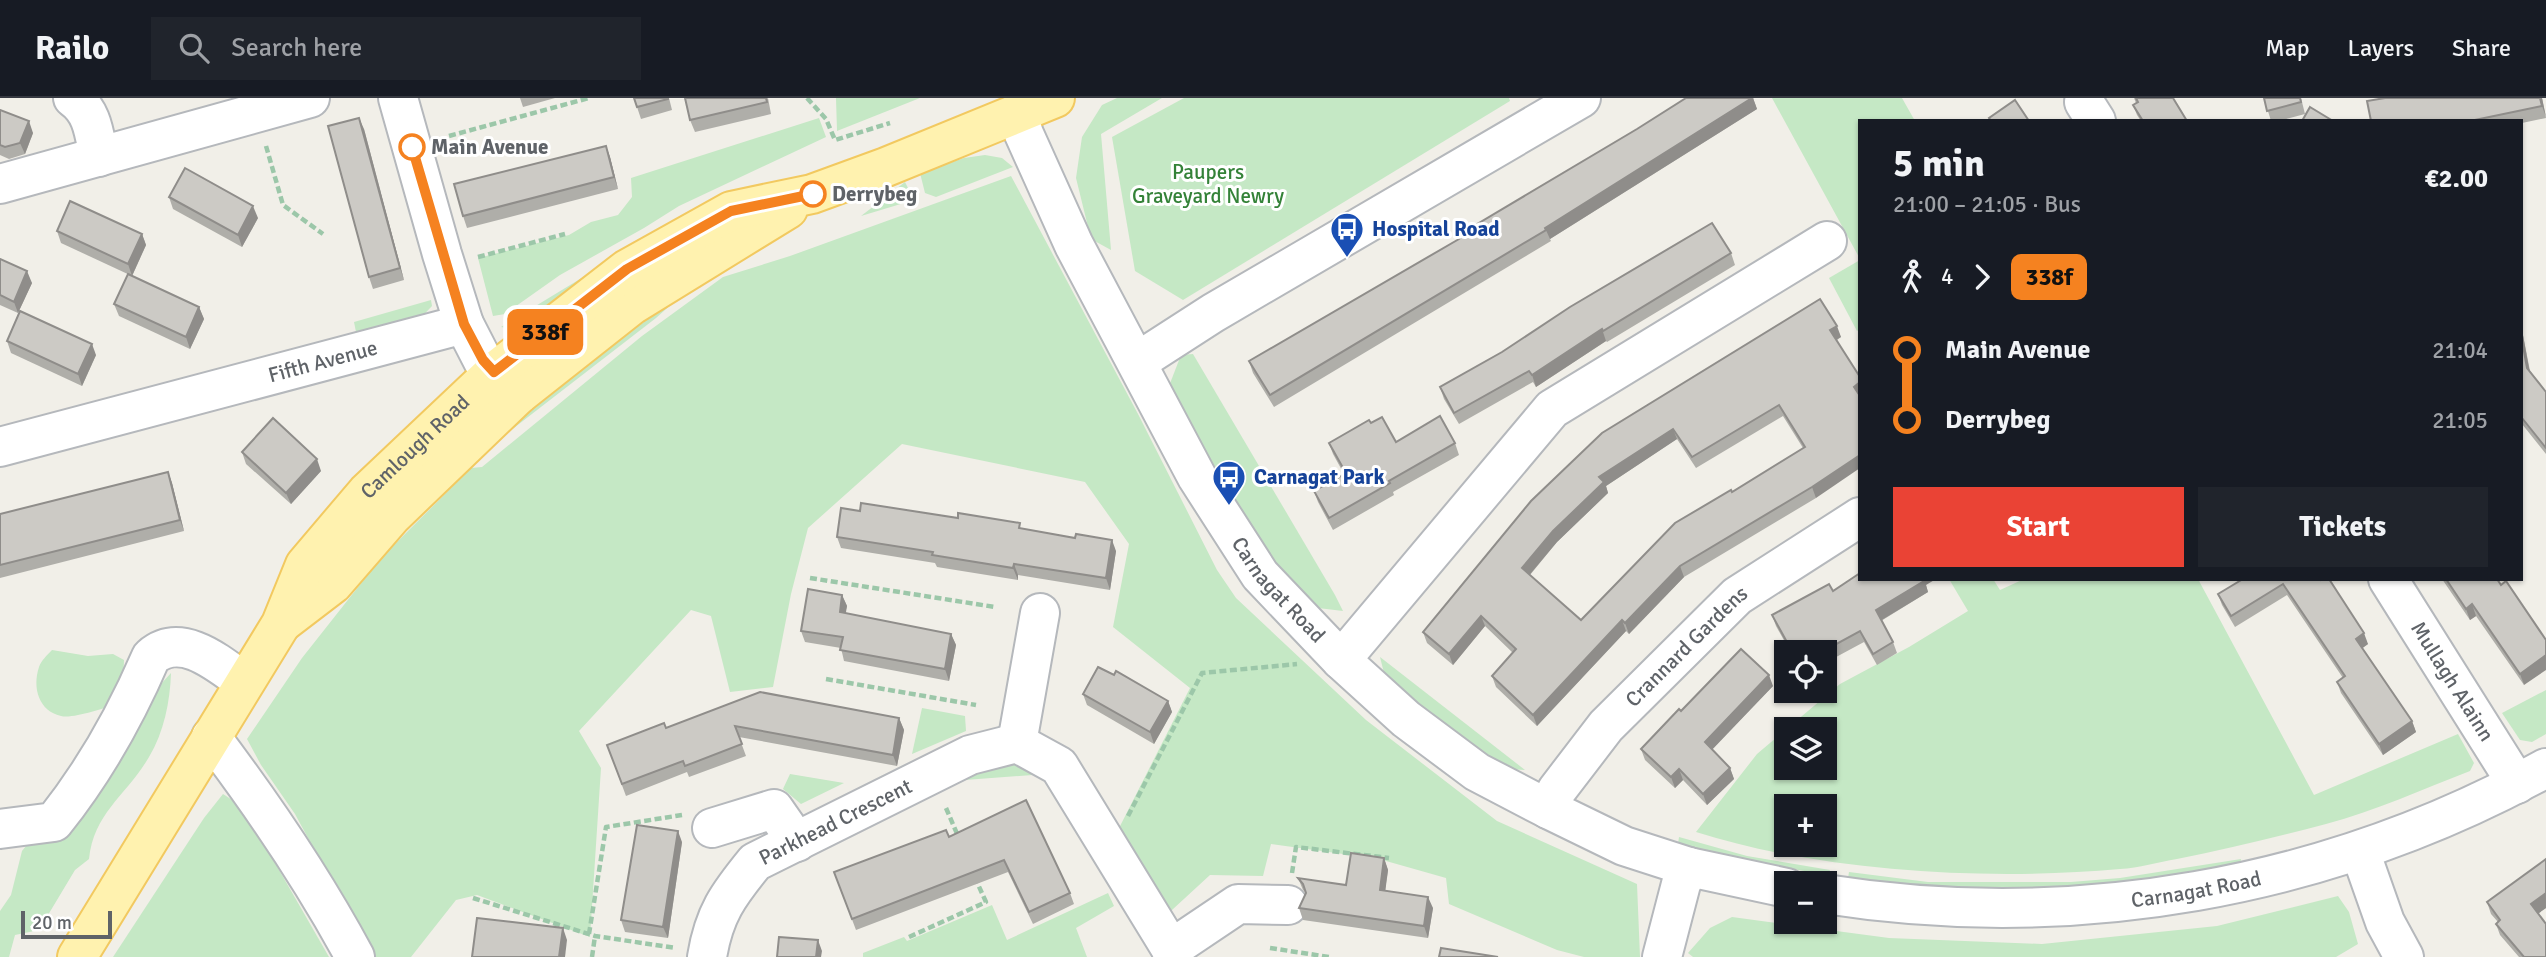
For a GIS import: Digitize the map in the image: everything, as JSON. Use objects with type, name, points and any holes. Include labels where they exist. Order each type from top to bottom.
[{"type":"main road","name":"Camlough Road","points":[[77,957],[281,624],[333,584],[506,383],[812,194],[1055,98]]},
{"type":"street","points":[[73,98],[82,104],[92,121],[99,157]]},
{"type":"street","points":[[0,184],[310,98]]},
{"type":"street","points":[[398,98],[464,324],[483,360],[506,383]]},
{"type":"street","points":[[1137,362],[1213,313],[1581,98]]},
{"type":"street","name":"Carnagat Road","points":[[1017,113],[1074,245],[1197,477],[1260,575],[1341,660],[1406,719],[1477,772],[1548,809],[1624,846],[1689,867],[1774,885]]},
{"type":"street","points":[[1341,660],[1552,409],[1827,241]]},
{"type":"street","name":"Fifth Avenue","points":[[0,447],[464,324]]},
{"type":"street","name":"Crannard Gardens","points":[[1548,809],[1557,790],[1606,726],[1737,596],[1858,518]]},
{"type":"street","name":"Mullagh Alainn","points":[[2389,581],[2531,776]]},
{"type":"street","points":[[1040,613],[1017,743],[1059,766],[1172,953],[1238,904],[1288,905]]},
{"type":"street","points":[[0,829],[54,822],[73,798],[106,746],[151,657],[162,648],[175,645],[203,655],[244,682]]},
{"type":"street","points":[[211,737],[270,815],[355,957]]},
{"type":"street","name":"Parkhead Crescent","points":[[707,955],[715,920],[731,890],[755,862],[970,755],[1017,743]]},
{"type":"street","name":"Carnagat Road","points":[[1837,896],[1908,906],[2016,909],[2157,898],[2292,871],[2360,850],[2472,806],[2531,776]]},
{"type":"street","points":[[702,821],[774,809],[797,842]]},
{"type":"street","points":[[2360,850],[2385,922],[2404,957]]},
{"type":"street","points":[[1661,957],[1681,884],[1689,867]]},
{"type":"path","points":[[449,136],[589,98]]},
{"type":"path","points":[[807,98],[826,119],[835,140],[890,123]]},
{"type":"path","points":[[266,144],[283,205],[323,234]]},
{"type":"path","points":[[476,258],[565,234]]},
{"type":"path","points":[[810,579],[995,607]]},
{"type":"path","points":[[1123,826],[1202,673],[1298,664]]},
{"type":"path","points":[[826,679],[976,705]]},
{"type":"path","points":[[946,808],[961,843]]},
{"type":"path","points":[[589,934],[606,827],[702,821]]},
{"type":"path","points":[[1288,905],[1296,847],[1389,858]]},
{"type":"path","points":[[909,937],[986,902],[976,878]]},
{"type":"path","points":[[473,898],[595,936],[707,955]]},
{"type":"path","points":[[592,957],[595,936]]},
{"type":"path","points":[[1270,948],[1329,957]]},
{"type":"green space","points":[[836,98],[920,98],[837,131]]},
{"type":"green space","points":[[1117,98],[1162,98],[1101,134],[1111,250],[1091,239],[1076,178],[1082,137],[1102,105]]},
{"type":"green space","name":"Paupers Graveyard Newry","points":[[1184,98],[1509,98],[1510,101],[1183,300],[1135,271],[1112,137]]},
{"type":"green space","points":[[1772,98],[1902,98],[1914,119],[1858,119],[1858,255]]},
{"type":"green space","points":[[819,118],[826,137],[679,206],[560,275],[505,314],[493,316],[478,258],[569,235],[591,222],[618,215],[632,197],[631,178]]},
{"type":"green space","points":[[985,155],[1002,158],[1013,167],[936,197],[925,193],[920,173],[964,158]]},
{"type":"green space","points":[[1011,176],[1138,414],[1217,570],[1236,598],[1366,720],[1497,821],[1637,884],[1640,957],[1584,957],[1557,950],[1449,904],[1446,878],[1379,859],[1271,844],[1263,876],[1210,875],[1160,921],[1115,836],[1190,688],[1113,627],[1129,544],[1085,482],[902,444],[808,528],[791,594],[773,687],[730,692],[711,616],[691,610],[579,731],[601,768],[590,937],[477,895],[456,900],[411,957],[369,957],[354,923],[295,814],[261,765],[247,739],[302,658],[381,558],[471,468],[482,467],[642,336],[723,277],[790,256]]},
{"type":"green space","points":[[905,182],[914,200],[861,216]]},
{"type":"green space","points":[[659,231],[522,326],[513,329],[501,327]]},
{"type":"green space","points":[[1858,261],[1857,331],[1829,278]]},
{"type":"green space","points":[[685,292],[656,318],[493,444],[574,373]]},
{"type":"green space","points":[[431,300],[432,306],[413,326],[358,342],[354,322]]},
{"type":"green space","points":[[1193,354],[1343,611],[1318,608],[1281,575],[1224,492],[1169,386],[1181,355]]},
{"type":"green space","points":[[1950,581],[1994,581],[2000,590],[2020,581],[2199,581],[2314,795],[2458,734],[2474,763],[2470,771],[2344,819],[2233,847],[2127,868],[2016,874],[1961,873],[1906,870],[1804,857],[1837,857],[1837,794],[1774,794],[1774,852],[1696,832],[1757,754],[1774,740],[1774,780],[1837,780],[1837,717],[1801,717],[1817,703],[1837,703],[1837,687],[1968,611]]},
{"type":"green space","points":[[52,650],[88,656],[113,654],[124,660],[123,686],[116,705],[66,717],[47,709],[39,698],[36,683],[40,665]]},
{"type":"green space","points":[[1380,657],[1525,770],[1509,769],[1444,731],[1392,688]]},
{"type":"green space","points":[[171,673],[168,706],[159,737],[140,770],[104,816],[92,843],[89,859],[75,870],[39,930],[15,935],[9,957],[0,957],[0,911],[11,895],[22,851]]},
{"type":"green space","points":[[2546,690],[2546,734],[2532,742],[2520,740],[2502,713]]},
{"type":"green space","points":[[922,708],[965,716],[966,731],[912,754]]},
{"type":"green space","points":[[1022,761],[1046,774],[965,780],[977,768]]},
{"type":"green space","points":[[790,774],[844,783],[801,804],[783,789]]},
{"type":"green space","points":[[223,794],[243,807],[329,957],[113,957],[204,818]]},
{"type":"green space","points":[[1679,837],[1747,856],[1830,870],[1805,871],[1741,860],[1678,844]]},
{"type":"green space","points":[[2241,859],[2240,866],[2172,879],[2071,891],[1976,890],[1848,878],[1849,872],[1928,882],[2071,882],[2120,878]]},
{"type":"green space","points":[[1108,893],[1114,906],[1076,928],[1087,957],[863,957],[863,953],[904,937],[907,941],[992,905],[1007,940]]},
{"type":"green space","points":[[2338,896],[2349,912],[2358,944],[2336,957],[1693,957],[1688,953],[1710,928],[1732,917],[1774,923],[1774,934],[1837,934],[1837,931],[1889,938],[2042,944],[2217,926]]},
{"type":"building","points":[[634,98],[668,98],[668,99],[637,107]]},
{"type":"building","points":[[685,98],[766,98],[767,102],[690,120]]},
{"type":"building","points":[[1686,98],[1752,98],[1545,228],[1546,230],[1270,395],[1249,361],[1459,239],[1457,236]]},
{"type":"building","points":[[2136,98],[2173,98],[2186,119],[2142,119],[2133,105],[2138,102]]},
{"type":"building","points":[[2264,98],[2300,98],[2301,102],[2267,111]]},
{"type":"building","points":[[2385,98],[2540,98],[2542,106],[2480,119],[2371,119],[2367,101]]},
{"type":"building","points":[[2015,100],[2028,119],[1990,119]]},
{"type":"building","points":[[2310,107],[2330,119],[2303,119]]},
{"type":"building","points":[[0,110],[29,121],[20,143],[5,147],[0,145]]},
{"type":"building","points":[[359,118],[400,268],[369,277],[328,126]]},
{"type":"building","points":[[606,146],[614,177],[463,216],[454,184]]},
{"type":"building","points":[[185,168],[253,206],[238,235],[169,197]]},
{"type":"building","points":[[70,201],[142,234],[128,264],[57,231]]},
{"type":"building","points":[[1712,223],[1731,253],[1603,331],[1602,329],[1532,375],[1529,371],[1454,413],[1440,387]]},
{"type":"building","points":[[0,259],[27,271],[14,302],[0,295]]},
{"type":"building","points":[[128,274],[199,307],[186,337],[114,304]]},
{"type":"building","points":[[1820,299],[1837,326],[1830,330],[1858,374],[1858,384],[1854,387],[1858,393],[1858,456],[1680,566],[1625,623],[1622,620],[1533,715],[1492,676],[1516,649],[1481,616],[1449,654],[1423,632],[1531,501],[1602,433]],"holes":[[[1779,405],[1805,447],[1732,492],[1731,490],[1675,523],[1581,620],[1522,568],[1553,531],[1604,482],[1599,477],[1673,429],[1692,457]]]},
{"type":"building","points":[[20,311],[92,344],[78,374],[7,341]]},
{"type":"building","points":[[2523,346],[2527,368],[2546,392],[2546,448],[2523,419]]},
{"type":"building","points":[[1440,416],[1455,443],[1329,518],[1314,491],[1346,473],[1329,443],[1369,420],[1371,423],[1382,417],[1396,442]]},
{"type":"building","points":[[273,418],[317,459],[286,493],[242,452]]},
{"type":"building","points":[[168,472],[180,520],[0,565],[0,514]]},
{"type":"building","points":[[861,503],[958,518],[958,513],[1020,523],[1019,528],[1075,538],[1076,534],[1112,540],[1106,578],[1014,564],[1013,568],[837,537],[841,508],[860,511]]},
{"type":"building","points":[[1858,574],[1858,581],[1924,581],[1876,610],[1893,642],[1873,654],[1860,631],[1837,644],[1837,640],[1786,640],[1772,615],[1829,584],[1833,591]]},
{"type":"building","points":[[2240,581],[2330,581],[2364,633],[2356,639],[2412,721],[2379,744],[2337,682],[2345,676],[2283,584],[2231,616],[2218,594]]},
{"type":"building","points":[[2447,581],[2498,581],[2501,585],[2506,581],[2546,640],[2546,655],[2520,674],[2472,604],[2466,609]]},
{"type":"building","points":[[808,589],[842,595],[840,612],[951,634],[945,669],[840,650],[843,637],[801,631]]},
{"type":"building","points":[[1741,649],[1769,675],[1705,742],[1730,768],[1703,794],[1679,769],[1671,777],[1641,749]]},
{"type":"building","points":[[1098,667],[1114,675],[1116,671],[1168,701],[1150,732],[1083,694]]},
{"type":"building","points":[[760,692],[899,718],[893,755],[735,726],[742,744],[685,766],[683,761],[622,784],[607,745],[664,723],[666,728]]},
{"type":"building","points":[[1026,800],[1070,893],[1029,912],[1004,860],[852,919],[834,872],[946,830],[949,837]]},
{"type":"building","points":[[637,825],[678,831],[663,927],[621,920]]},
{"type":"building","points":[[1351,853],[1384,858],[1380,890],[1428,897],[1424,926],[1299,908],[1306,893],[1298,878],[1346,885]]},
{"type":"building","points":[[2546,859],[2546,893],[2531,904],[2546,924],[2546,957],[2524,957],[2496,924],[2500,920],[2487,902]]},
{"type":"building","points":[[477,918],[563,928],[559,957],[472,957]]},
{"type":"building","points":[[779,937],[818,940],[816,957],[777,957]]},
{"type":"building","points":[[1441,948],[1498,957],[1439,957]]},
{"type":"bus line","name":"338f","points":[[412,147],[464,324],[483,360],[494,372],[627,269],[731,211],[813,194]]},
{"type":"place","name":"Main Avenue","points":[[412,147]]},
{"type":"place","name":"Derrybeg","points":[[813,194]]},
{"type":"place","name":"Hospital Road","points":[[1347,259]]},
{"type":"place","name":"Carnagat Park","points":[[1229,507]]}]
